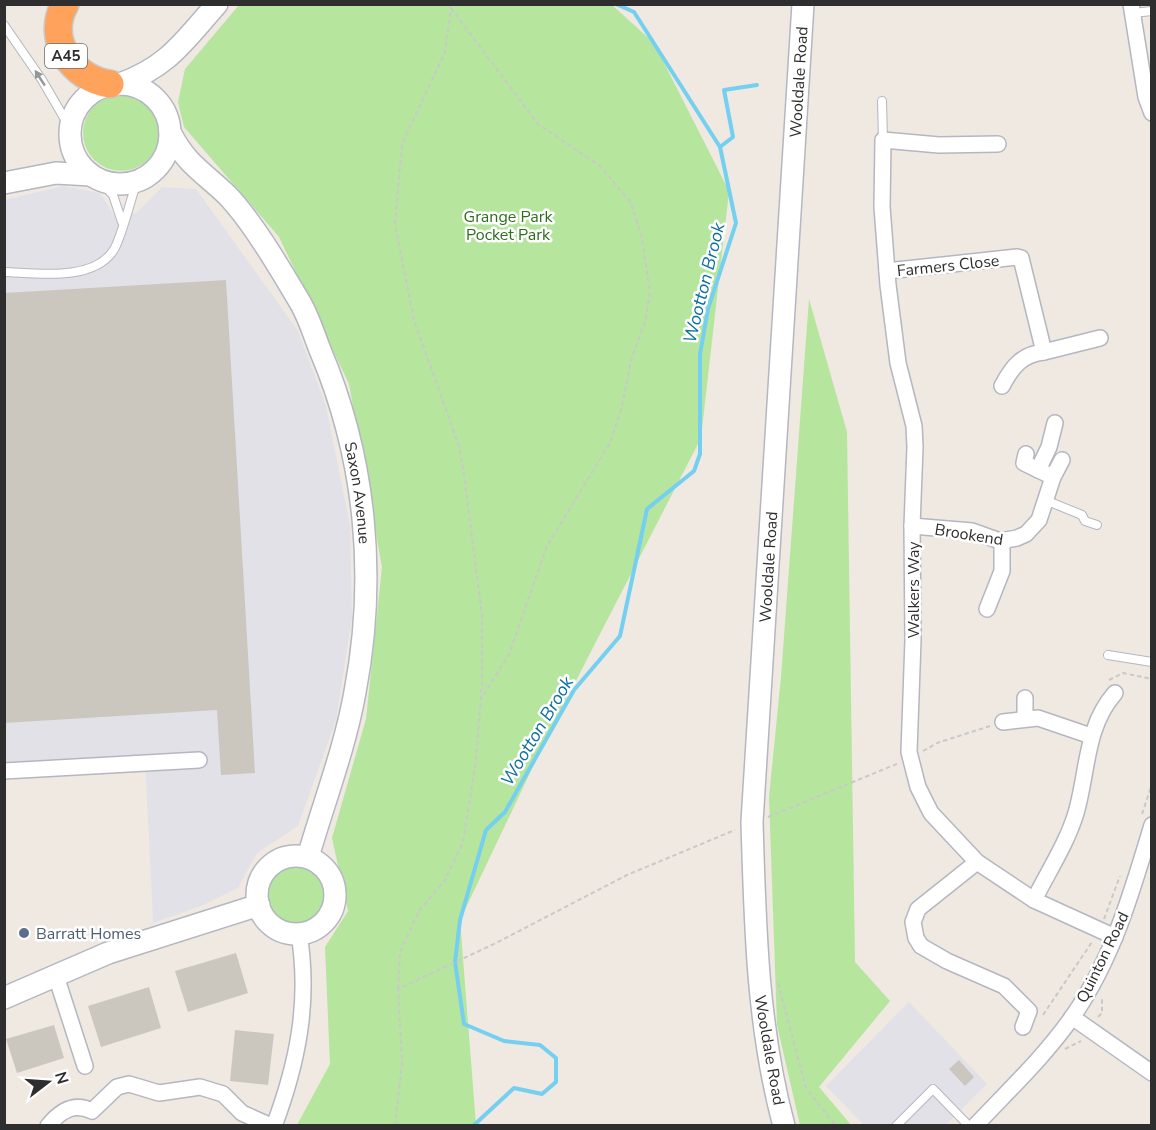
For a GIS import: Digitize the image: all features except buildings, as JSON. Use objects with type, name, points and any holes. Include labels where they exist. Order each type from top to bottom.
[{"type":"highway","name":"A45","points":[[65,4],[57,26],[64,54],[87,77],[115,84]]},
{"type":"street","points":[[95,178],[76,160],[70,140],[70,128],[80,104],[89,94],[145,75],[167,60],[216,4]]},
{"type":"street","name":"Wooldale Road","points":[[784,1125],[762,1013],[756,945],[752,822],[803,4]]},
{"type":"street","points":[[1132,9],[1144,87],[1152,113]]},
{"type":"street","points":[[143,178],[166,154],[170,132],[161,105],[159,86],[167,60]]},
{"type":"street","points":[[115,84],[146,91],[161,105]]},
{"type":"street","name":"Saxon Avenue","points":[[170,132],[193,168],[228,196],[302,306],[333,380],[348,431],[361,494],[366,558],[366,628],[345,741],[308,857]]},
{"type":"street","points":[[883,140],[939,145],[998,144]]},
{"type":"street","name":"Walkers Way","points":[[883,140],[882,207],[887,272],[898,363],[914,426],[910,758],[918,787],[931,813],[977,862],[1034,900],[1115,937]]},
{"type":"street","points":[[4,183],[56,174],[95,178],[114,184],[193,168]]},
{"type":"street","name":"Farmers Close","points":[[887,272],[1021,258],[1044,352]]},
{"type":"street","points":[[1002,386],[1020,360],[1030,353],[1044,352],[1100,338]]},
{"type":"street","points":[[1038,470],[1049,447],[1055,423]]},
{"type":"street","points":[[1026,454],[1024,463],[1053,477]]},
{"type":"street","name":"Brookend","points":[[912,526],[972,531],[1002,541],[1017,538],[1035,526],[1044,499],[1062,460]]},
{"type":"street","points":[[987,609],[1002,571],[1002,541]]},
{"type":"street","points":[[1034,900],[1076,813],[1091,736],[1110,688]]},
{"type":"street","points":[[1024,698],[1025,718]]},
{"type":"street","points":[[1003,722],[1025,718],[1057,722],[1091,736]]},
{"type":"street","points":[[4,771],[199,760]]},
{"type":"street","name":"Quinton Road","points":[[975,1125],[1035,1063],[1072,1017],[1094,982],[1131,896],[1147,821]]},
{"type":"street","points":[[286,857],[308,857],[324,867],[332,880],[335,894],[333,907],[321,924],[299,934],[282,931],[270,924],[259,905],[257,889],[261,876],[274,863],[286,857]]},
{"type":"street","points":[[977,862],[918,909],[913,922],[916,938],[921,945],[947,961],[1004,986],[1029,1011],[1023,1028]]},
{"type":"street","points":[[4,998],[108,953],[160,934],[259,905]]},
{"type":"street","points":[[48,1125],[62,1110],[83,1107],[92,1111],[117,1087],[129,1084],[159,1093],[200,1087],[214,1091],[223,1094],[250,1118],[272,1125],[289,1087],[304,1011],[304,964],[299,934]]},
{"type":"street","points":[[56,976],[85,1066]]},
{"type":"street","points":[[1072,1017],[1152,1073]]},
{"type":"lane","points":[[1132,9],[1152,11]]},
{"type":"lane","points":[[4,25],[42,80],[70,128]]},
{"type":"lane","points":[[882,101],[883,140]]},
{"type":"lane","points":[[95,178],[113,195],[122,223]]},
{"type":"lane","points":[[4,272],[50,276],[92,268],[113,251],[122,223],[143,178]]},
{"type":"lane","points":[[1044,499],[1082,515],[1085,521],[1097,525]]},
{"type":"lane","points":[[1108,655],[1152,662]]},
{"type":"lane","points":[[896,1125],[933,1089],[969,1125]]},
{"type":"path","points":[[448,4],[538,124],[600,166],[631,203],[642,238],[650,292],[645,323],[632,356],[621,410],[610,443],[548,546],[509,654],[481,700]]},
{"type":"path","points":[[395,1125],[402,1063],[398,989],[400,952],[419,911],[445,880],[462,842],[476,760],[481,700],[482,615],[463,467],[459,446],[414,320],[394,224],[402,144],[446,52],[451,8]]},
{"type":"path","points":[[1110,688],[1113,676],[1123,673],[1152,679]]},
{"type":"path","points":[[398,989],[496,943],[627,875],[910,758],[937,743],[1003,722]]},
{"type":"path","points":[[1147,821],[1152,784]]},
{"type":"path","points":[[1038,1021],[1087,952],[1122,873]]},
{"type":"path","points":[[775,972],[806,1088],[836,1125]]},
{"type":"shaded area","points":[[63,186],[100,193],[115,217],[136,213],[162,187],[196,189],[298,331],[326,406],[350,525],[352,618],[336,720],[298,826],[257,853],[238,888],[201,906],[153,923],[145,758],[5,763],[4,200]]},
{"type":"shaded area","points":[[909,1002],[987,1084],[945,1126],[864,1125],[826,1086]]},
{"type":"green space","name":"Grange Park Pocket Park","points":[[239,5],[612,5],[654,43],[729,191],[701,438],[549,733],[460,920],[476,1125],[297,1125],[330,1064],[325,947],[348,911],[332,838],[366,719],[382,567],[349,384],[279,237],[184,127],[178,102],[185,69]]},
{"type":"green space","points":[[121,95],[136,98],[148,106],[156,118],[159,133],[156,148],[148,160],[136,168],[121,171],[106,168],[94,160],[86,148],[83,133],[86,118],[94,106],[106,98]]},
{"type":"green space","points":[[809,299],[847,432],[855,962],[890,1001],[819,1087],[851,1125],[800,1125],[777,1025],[769,797],[781,677]]},
{"type":"green space","points":[[291,866],[303,866],[318,874],[326,889],[326,901],[318,916],[303,924],[291,924],[276,916],[268,901],[268,889],[276,874]]},
{"type":"waterway","name":"Wootton Brook","points":[[473,1126],[514,1088],[542,1094],[556,1082],[556,1058],[540,1045],[504,1041],[464,1024],[455,962],[460,920],[486,830],[505,812],[574,690],[620,636],[647,509],[694,471],[700,454],[700,354],[708,309],[736,223],[720,147],[634,12],[616,4]]},
{"type":"waterway","points":[[720,147],[733,137],[724,90],[757,85]]},
{"type":"place","name":"Barratt Homes","points":[[24,933]]}]
